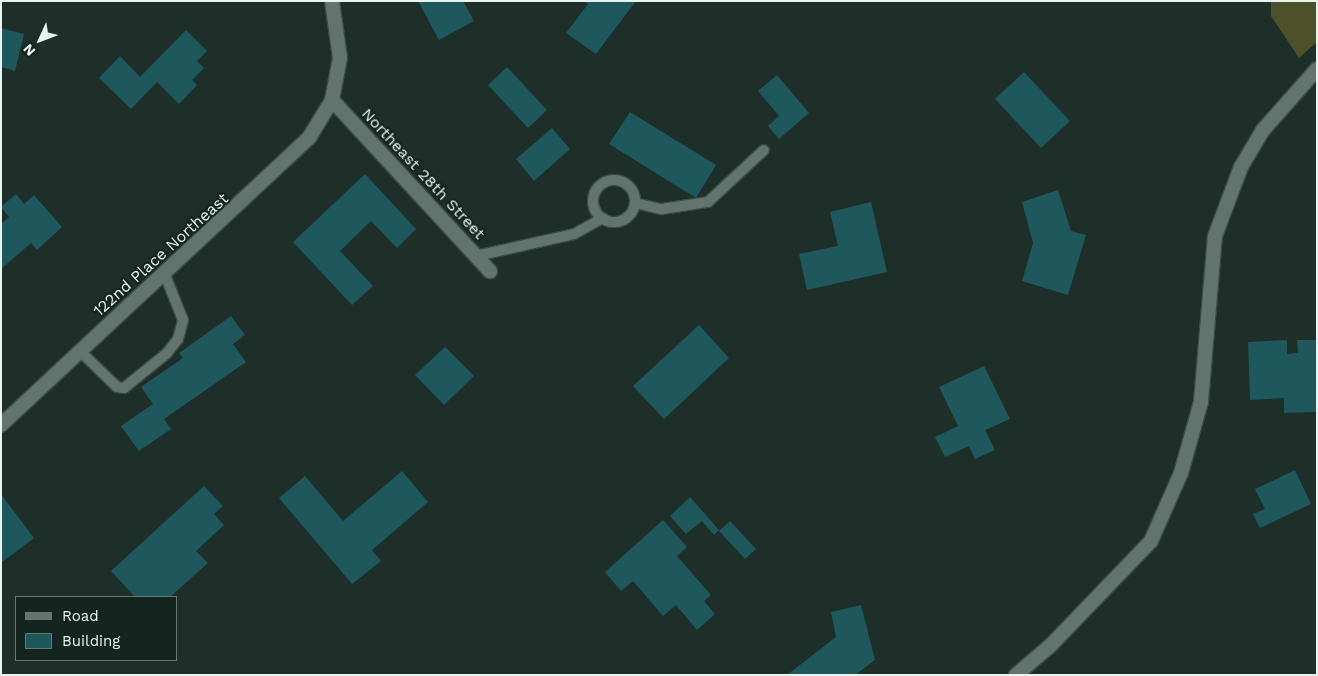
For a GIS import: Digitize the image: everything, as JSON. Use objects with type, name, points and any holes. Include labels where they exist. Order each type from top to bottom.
[{"type":"street","points":[[332,1],[340,58],[332,100]]},
{"type":"street","points":[[1016,675],[1051,645],[1151,540],[1181,473],[1201,402],[1215,236],[1250,152],[1286,101],[1317,69]]},
{"type":"street","name":"Northeast 28th Street","points":[[332,100],[490,271]]},
{"type":"street","name":"122nd Place Northeast","points":[[1,425],[165,275],[309,138],[332,100]]},
{"type":"lane","points":[[635,203],[662,210],[708,202],[764,150]]},
{"type":"lane","points":[[603,218],[593,201],[597,188],[608,180],[628,184],[635,203]]},
{"type":"lane","points":[[476,256],[574,234],[603,218],[623,220],[635,203]]},
{"type":"lane","points":[[81,352],[117,387],[124,388],[161,358],[178,340],[183,320],[165,275]]},
{"type":"green space","points":[[1271,1],[1317,1],[1317,42],[1299,58],[1271,16]]},
{"type":"building","points":[[418,1],[463,1],[474,21],[439,40]]},
{"type":"building","points":[[584,1],[636,1],[596,54],[566,33],[588,4]]},
{"type":"building","points":[[1,28],[24,34],[15,71],[1,67]]},
{"type":"building","points":[[186,30],[207,51],[197,61],[204,68],[192,80],[197,85],[179,104],[157,82],[131,109],[99,78],[120,56],[140,77]]},
{"type":"building","points":[[507,67],[547,110],[528,128],[488,85]]},
{"type":"building","points":[[1024,72],[1070,121],[1041,148],[995,99]]},
{"type":"building","points":[[777,75],[809,113],[779,139],[768,126],[779,116],[758,91]]},
{"type":"building","points":[[630,112],[716,165],[696,198],[609,144]]},
{"type":"building","points":[[552,128],[570,149],[534,181],[516,159]]},
{"type":"building","points":[[365,174],[416,229],[397,248],[371,221],[340,251],[373,286],[352,305],[293,242]]},
{"type":"building","points":[[1058,190],[1071,231],[1086,235],[1068,295],[1022,281],[1033,243],[1022,202]]},
{"type":"building","points":[[16,194],[24,204],[34,195],[62,227],[37,250],[31,243],[1,269],[1,224],[9,217],[1,207]]},
{"type":"building","points":[[871,202],[887,272],[807,290],[799,254],[838,246],[830,212]]},
{"type":"building","points":[[231,316],[245,335],[233,344],[246,362],[164,419],[171,429],[139,451],[121,426],[153,404],[141,387],[183,358],[179,353]]},
{"type":"building","points":[[699,325],[729,358],[664,419],[633,386]]},
{"type":"building","points":[[1287,340],[1287,354],[1298,353],[1297,340],[1317,340],[1317,412],[1284,413],[1284,398],[1250,400],[1248,342]]},
{"type":"building","points":[[445,347],[474,376],[444,405],[415,375]]},
{"type":"building","points":[[984,366],[1010,419],[985,430],[995,450],[975,459],[969,446],[945,457],[935,437],[958,426],[939,387]]},
{"type":"building","points":[[1295,470],[1311,504],[1260,528],[1253,514],[1265,509],[1255,489]]},
{"type":"building","points":[[402,471],[428,502],[372,550],[381,561],[352,584],[279,498],[305,476],[343,521]]},
{"type":"building","points":[[204,486],[223,506],[214,514],[224,525],[196,551],[208,563],[171,596],[134,596],[111,571]]},
{"type":"building","points":[[1,494],[34,538],[2,562],[1,561]]},
{"type":"building","points":[[690,497],[719,530],[714,535],[702,521],[686,534],[670,516]]},
{"type":"building","points":[[663,520],[687,547],[677,556],[711,595],[704,601],[715,614],[697,630],[676,605],[663,616],[633,581],[621,591],[605,572]]},
{"type":"building","points":[[730,521],[756,549],[745,559],[719,531]]},
{"type":"building","points":[[861,605],[875,660],[855,675],[787,675],[836,637],[831,612]]}]
